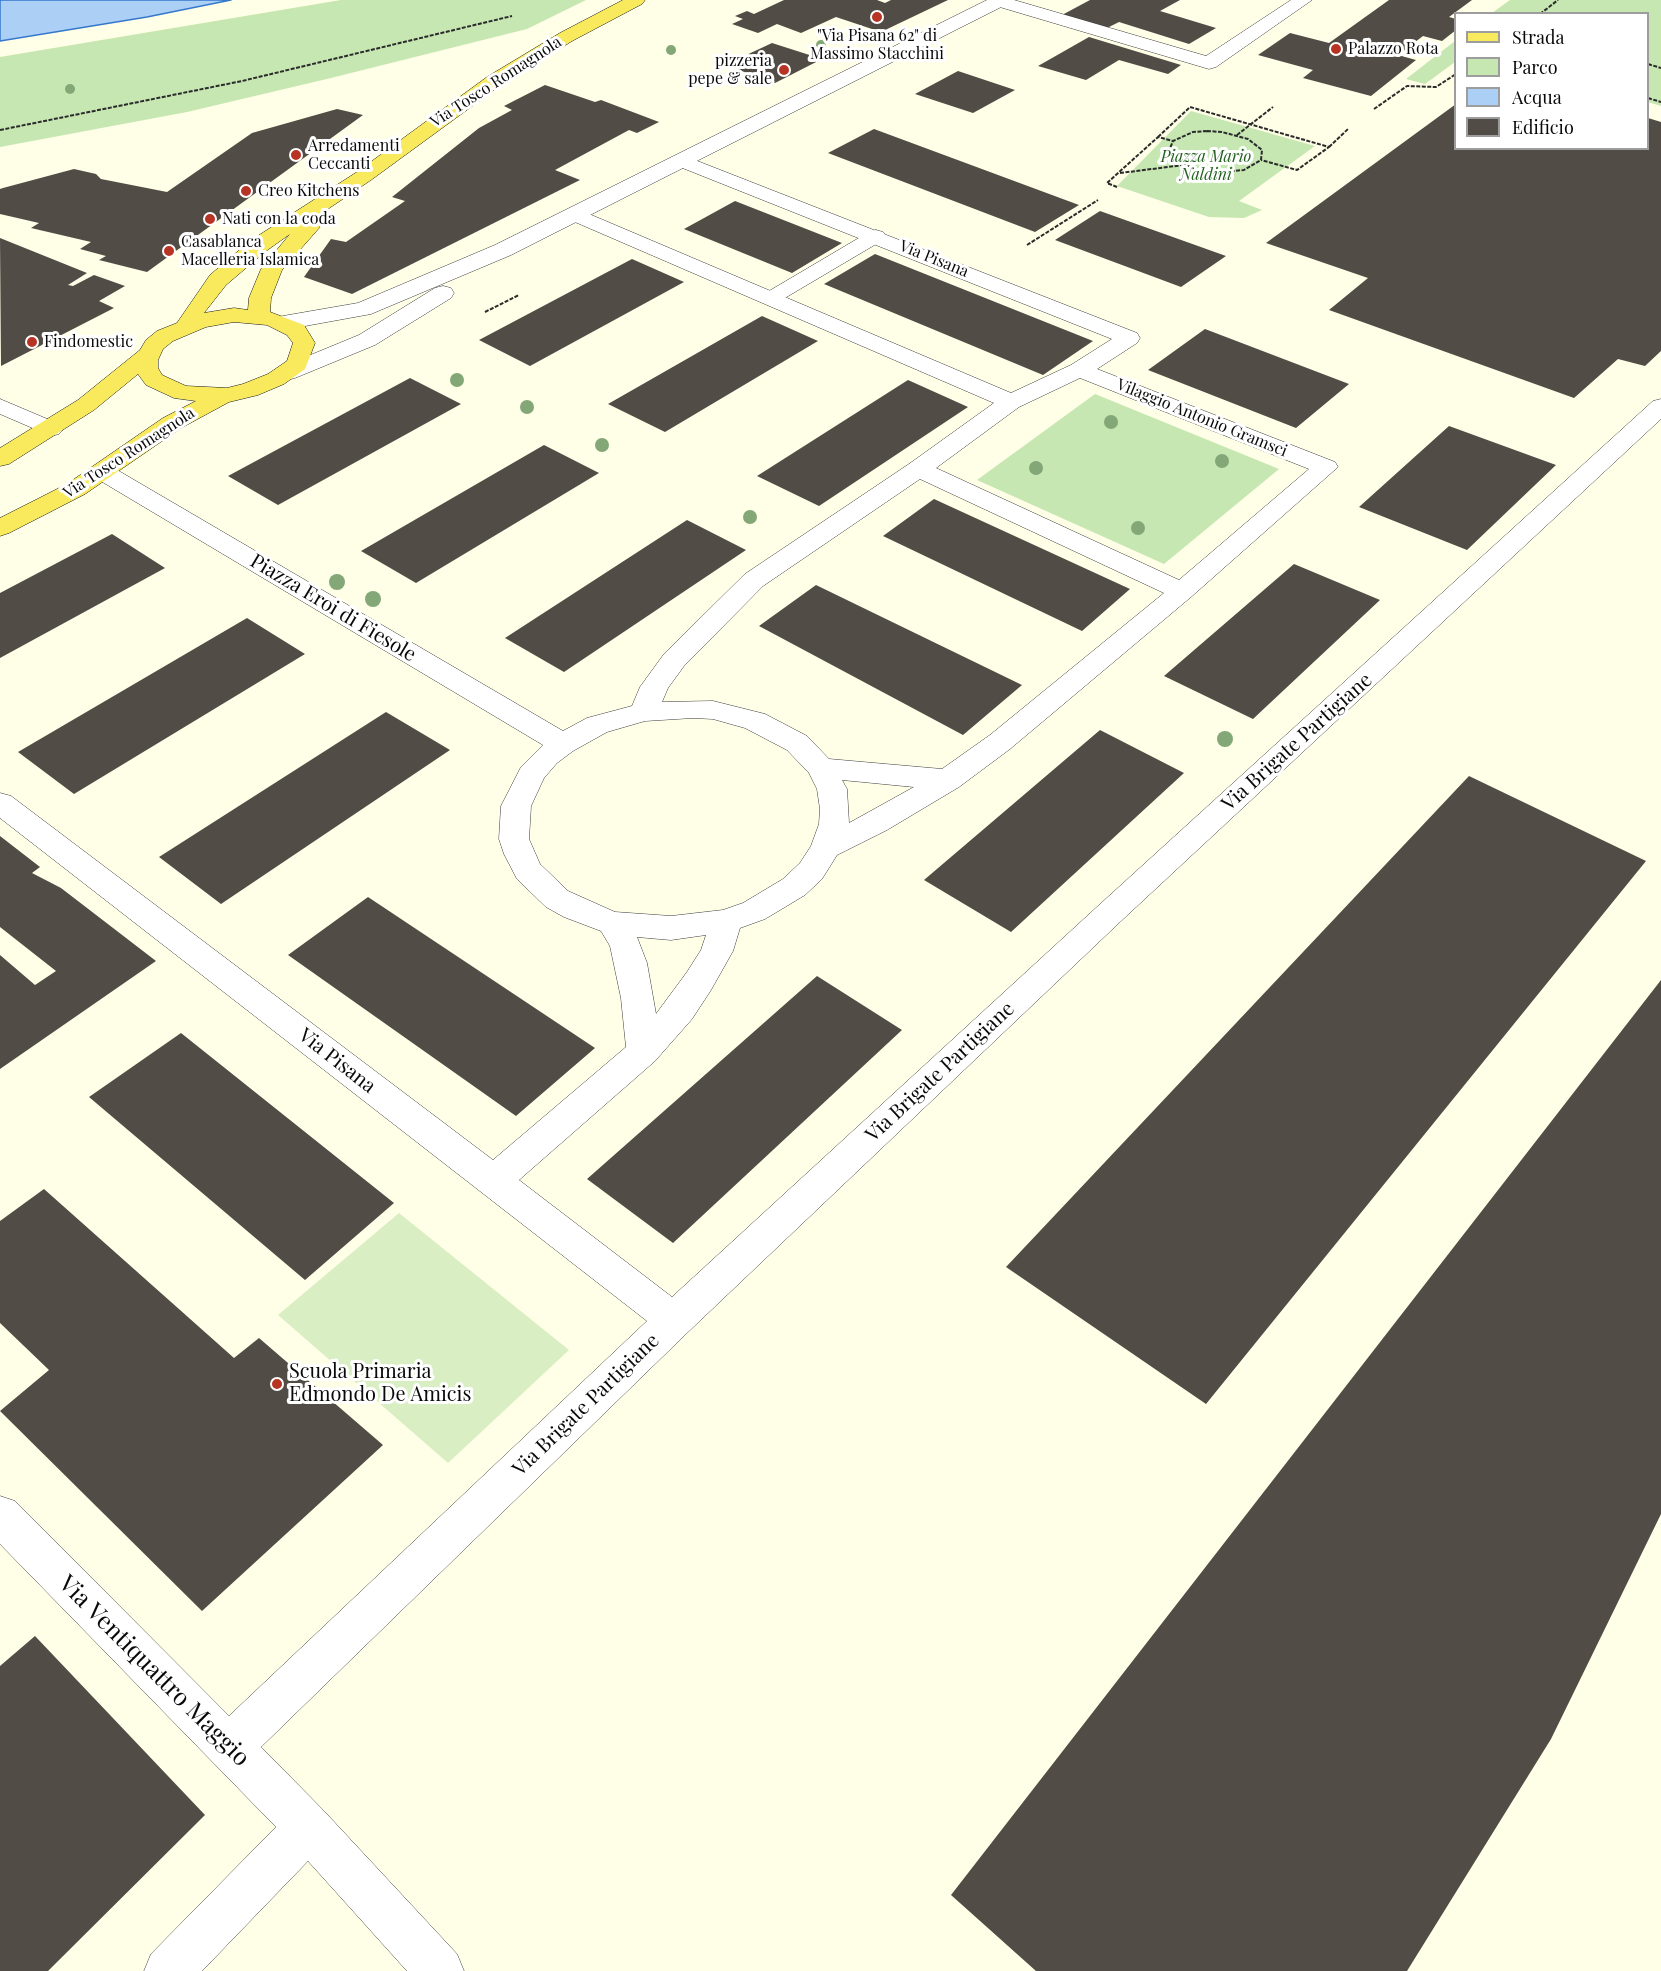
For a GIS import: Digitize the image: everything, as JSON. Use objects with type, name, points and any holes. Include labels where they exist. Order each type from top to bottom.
[{"type":"main road","name":"Via Tosco Romagnola","points":[[187,325],[210,289],[236,264],[281,230],[364,176],[434,122],[516,66],[636,0]]},
{"type":"main road","name":"Via Tosco Romagnola","points":[[259,316],[260,298],[272,269],[280,258],[364,176]]},
{"type":"main road","points":[[0,459],[51,429],[94,399],[148,355],[154,345],[165,336],[187,325],[220,316],[259,316],[283,323],[296,330],[304,343],[300,358],[287,373],[264,385],[227,395],[182,393],[160,385],[146,368],[148,355]]},
{"type":"main road","name":"Via Tosco Romagnola","points":[[0,528],[76,489],[172,423],[227,395]]},
{"type":"street","points":[[283,323],[363,309],[503,250],[1000,1],[1209,63],[1303,0]]},
{"type":"street","name":"Via Pisana","points":[[682,161],[1130,338],[1079,370]]},
{"type":"street","points":[[575,215],[1011,402]]},
{"type":"street","points":[[287,373],[367,340],[428,304],[503,250]]},
{"type":"street","points":[[644,712],[663,672],[754,580],[918,469],[1011,402],[1079,370]]},
{"type":"street","name":"Vilaggio Antonio Gramsci","points":[[826,847],[876,823],[948,780],[1008,735],[1182,591],[1326,467],[1079,370]]},
{"type":"street","name":"Via Brigate Partigiane","points":[[229,1748],[674,1322],[1109,914],[1661,406]]},
{"type":"street","points":[[918,469],[1182,591]]},
{"type":"street","name":"Piazza Eroi di Fiesole","points":[[103,472],[563,744]]},
{"type":"street","points":[[674,709],[713,710],[755,720],[797,743],[821,768],[832,789],[835,809],[831,837],[811,871],[794,887],[754,910],[726,921],[671,928],[612,922],[575,909],[540,885],[528,872],[514,839],[516,806],[521,790],[547,756],[563,744],[597,725],[644,712],[674,709]]},
{"type":"street","points":[[821,768],[948,780]]},
{"type":"street","name":"Via Pisana","points":[[0,803],[494,1181],[674,1322]]},
{"type":"street","points":[[494,1181],[643,1052],[680,1010],[699,981],[717,951],[726,921]]},
{"type":"street","points":[[612,922],[626,945],[631,963],[638,998],[643,1052]]},
{"type":"street","name":"Via Ventiquattro Maggio","points":[[0,1515],[308,1827],[440,1971]]},
{"type":"street","points":[[168,1971],[308,1827]]},
{"type":"lane","points":[[771,298],[876,236]]},
{"type":"lane","points":[[0,406],[51,429]]},
{"type":"path","points":[[1543,12],[1558,0]]},
{"type":"path","points":[[0,130],[242,81],[521,14]]},
{"type":"path","points":[[1374,109],[1407,86],[1436,87],[1454,75]]},
{"type":"path","points":[[1117,187],[1107,183],[1190,107],[1329,147]]},
{"type":"path","points":[[1237,135],[1273,107]]},
{"type":"path","points":[[1262,160],[1298,170],[1329,147],[1348,129]]},
{"type":"path","points":[[1207,131],[1237,135],[1256,144],[1262,150],[1262,160],[1254,166],[1233,172],[1207,171],[1184,165],[1171,156],[1169,146],[1173,141],[1193,132],[1207,131]]},
{"type":"path","points":[[1158,137],[1173,141]]},
{"type":"path","points":[[1119,173],[1184,165]]},
{"type":"path","points":[[1028,245],[1098,200]]},
{"type":"green space","points":[[341,0],[586,0],[527,29],[187,112],[0,147],[0,57]]},
{"type":"green space","points":[[1510,0],[1661,0],[1661,106],[1649,102],[1649,12],[1493,12]]},
{"type":"green space","points":[[1454,42],[1454,63],[1425,84],[1406,79]]},
{"type":"green space","name":"Piazza Mario Naldini","points":[[1191,111],[1315,146],[1239,201],[1262,210],[1244,218],[1209,217],[1117,186]]},
{"type":"green space","points":[[1095,394],[1279,469],[1164,564],[977,480]]},
{"type":"green space","points":[[399,1213],[569,1350],[448,1463],[278,1315]]},
{"type":"water","points":[[0,0],[231,0],[147,17],[0,41]]},
{"type":"building","points":[[784,0],[877,0],[885,3],[891,0],[948,0],[881,32],[836,17],[801,33],[777,24],[758,33],[732,24],[743,19],[735,16],[747,11],[754,14]]},
{"type":"building","points":[[1090,0],[1180,0],[1160,11],[1216,28],[1189,44],[1119,22],[1107,28],[1062,15]]},
{"type":"building","name":"Palazzo Rota","points":[[1389,0],[1472,0],[1449,17],[1454,18],[1454,32],[1442,41],[1423,36],[1398,55],[1416,60],[1371,96],[1303,78],[1313,70],[1258,55],[1290,33],[1329,43]]},
{"type":"building","points":[[1089,37],[1181,65],[1168,74],[1119,60],[1086,80],[1038,66]]},
{"type":"building","points":[[772,43],[822,59],[775,83],[725,65]]},
{"type":"building","points":[[958,71],[1015,90],[973,113],[915,94]]},
{"type":"building","points":[[545,85],[595,102],[601,100],[659,122],[637,133],[629,130],[555,170],[580,180],[352,294],[304,277],[331,239],[346,242],[405,201],[392,197],[479,128],[512,110],[504,106]]},
{"type":"building","points":[[1454,105],[1454,150],[1649,150],[1649,118],[1661,122],[1661,351],[1645,366],[1618,359],[1574,398],[1329,310],[1368,278],[1266,243]]},
{"type":"building","points":[[337,109],[363,115],[147,272],[99,260],[106,256],[80,249],[91,242],[31,228],[39,223],[0,214],[0,189],[74,169],[96,174],[101,179],[167,192],[252,133]]},
{"type":"building","points":[[874,129],[1079,205],[1035,232],[828,153]]},
{"type":"building","points":[[735,201],[842,243],[792,273],[684,229]]},
{"type":"building","points":[[1100,211],[1226,256],[1181,287],[1055,240]]},
{"type":"building","points":[[0,238],[87,273],[68,285],[73,286],[94,275],[125,286],[99,301],[114,308],[1,366]]},
{"type":"building","points":[[875,254],[1093,341],[1043,375],[824,284]]},
{"type":"building","points":[[632,259],[684,282],[530,366],[479,340]]},
{"type":"building","points":[[762,316],[818,341],[665,432],[608,404]]},
{"type":"building","points":[[1205,329],[1349,384],[1296,428],[1148,370]]},
{"type":"building","points":[[410,378],[461,404],[278,505],[228,476]]},
{"type":"building","points":[[908,380],[968,407],[819,506],[757,476]]},
{"type":"building","points":[[1449,426],[1556,465],[1467,550],[1359,507]]},
{"type":"building","points":[[544,445],[599,473],[416,583],[361,551]]},
{"type":"building","points":[[934,499],[1130,589],[1082,631],[883,536]]},
{"type":"building","points":[[687,520],[746,550],[564,672],[505,638]]},
{"type":"building","points":[[112,534],[165,568],[0,658],[0,593]]},
{"type":"building","points":[[1294,564],[1380,600],[1253,719],[1164,676]]},
{"type":"building","points":[[816,585],[1022,685],[963,735],[759,626]]},
{"type":"building","points":[[247,618],[305,654],[74,794],[18,752]]},
{"type":"building","points":[[386,712],[450,750],[221,904],[159,857]]},
{"type":"building","points":[[1100,730],[1184,773],[1011,932],[924,880]]},
{"type":"building","points":[[1469,776],[1646,861],[1206,1404],[1006,1267]]},
{"type":"building","points":[[0,836],[40,867],[32,873],[61,888],[156,961],[0,1069],[0,955],[35,985],[56,971],[0,927]]},
{"type":"building","points":[[368,897],[595,1048],[516,1116],[288,955]]},
{"type":"building","points":[[817,976],[902,1030],[673,1243],[587,1179]]},
{"type":"building","points":[[1661,980],[1661,1514],[1551,1739],[1407,1971],[1036,1971],[951,1895]]},
{"type":"building","points":[[181,1033],[394,1203],[305,1280],[89,1097]]},
{"type":"building","points":[[44,1189],[234,1358],[259,1338],[383,1445],[202,1611],[0,1411],[49,1370],[0,1323],[0,1221]]},
{"type":"building","points":[[35,1636],[205,1815],[48,1971],[0,1971],[0,1666]]},
{"type":"place","name":"\"Via Pisana 62\" di Massimo Stacchini","points":[[877,17]]},
{"type":"place","name":"Palazzo Rota","points":[[1336,49]]},
{"type":"place","name":"pizzeria pepe & sale","points":[[784,70]]},
{"type":"place","name":"Arredamenti Ceccanti","points":[[296,155]]},
{"type":"place","name":"Creo Kitchens","points":[[246,191]]},
{"type":"place","name":"Nati con la coda","points":[[210,219]]},
{"type":"place","name":"Casablanca Macelleria Islamica","points":[[169,251]]},
{"type":"place","name":"Findomestic","points":[[32,342]]},
{"type":"place","name":"Scuola Primaria Edmondo De Amicis","points":[[277,1384]]}]
